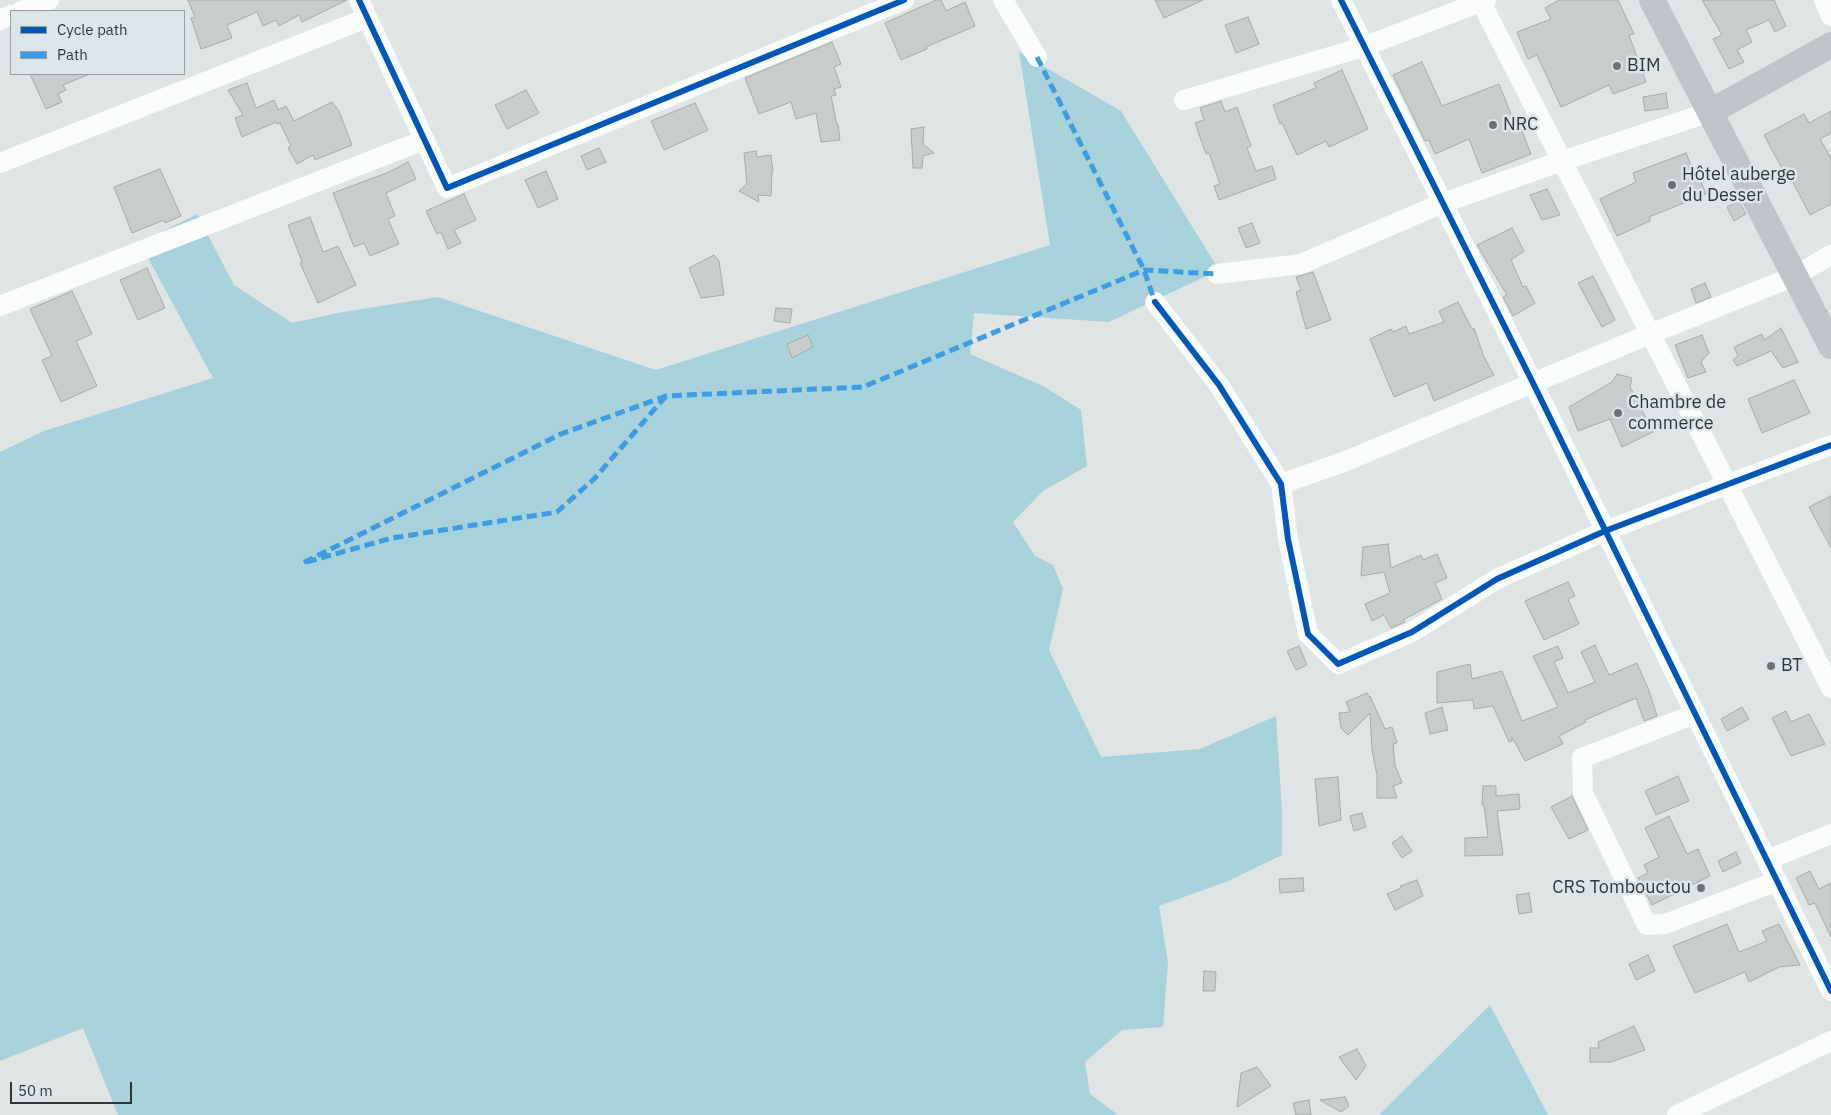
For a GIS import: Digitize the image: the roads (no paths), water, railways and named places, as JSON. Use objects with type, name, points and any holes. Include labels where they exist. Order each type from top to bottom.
[{"type":"main road","points":[[1652,0],[1831,346]]},
{"type":"main road","points":[[1710,112],[1831,45]]},
{"type":"street","points":[[24,10],[49,0]]},
{"type":"street","points":[[0,163],[363,9],[448,188],[904,0]]},
{"type":"street","points":[[1003,0],[1037,57]]},
{"type":"street","points":[[1341,0],[1533,383],[1831,992]]},
{"type":"street","points":[[1824,0],[1831,16]]},
{"type":"street","points":[[1184,100],[1364,47],[1483,1],[1562,161],[1831,688]]},
{"type":"street","points":[[1218,274],[1301,264],[1443,203],[1710,112]]},
{"type":"street","points":[[0,306],[424,140]]},
{"type":"street","points":[[1281,484],[1346,462],[1650,334],[1795,276],[1831,255]]},
{"type":"street","points":[[1155,302],[1219,385],[1281,484],[1288,539],[1308,634],[1338,664],[1412,632],[1497,579],[1605,531],[1831,445]]},
{"type":"street","points":[[1695,714],[1582,758],[1584,793],[1646,926],[1665,924],[1777,881]]},
{"type":"street","points":[[1767,860],[1831,834]]},
{"type":"street","points":[[1677,1115],[1702,1110],[1831,1041]]},
{"type":"place","name":"BIM","points":[[1617,66]]},
{"type":"place","name":"NRC","points":[[1493,125]]},
{"type":"place","name":"Hôtel auberge du Desser","points":[[1672,185]]},
{"type":"place","name":"Chambre de commerce","points":[[1618,413]]},
{"type":"place","name":"BT","points":[[1771,666]]},
{"type":"place","name":"CRS Tombouctou","points":[[1701,888]]}]
